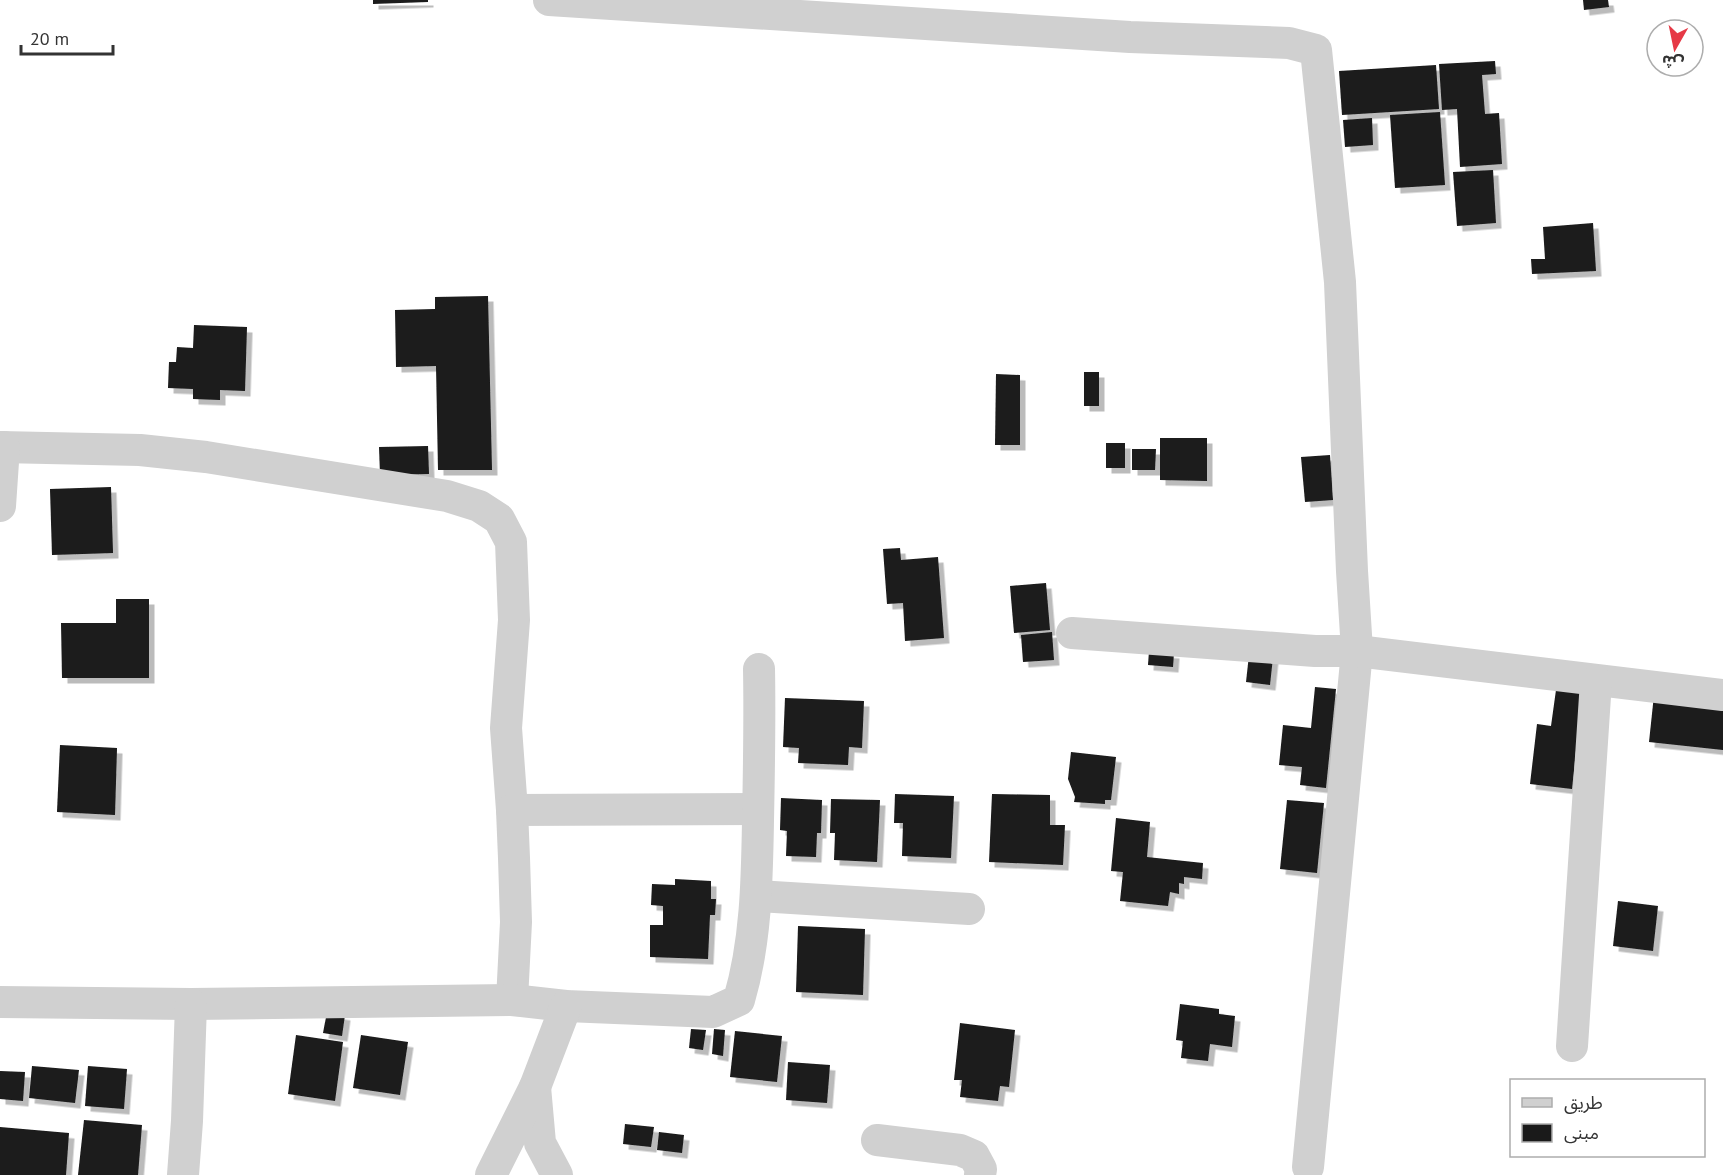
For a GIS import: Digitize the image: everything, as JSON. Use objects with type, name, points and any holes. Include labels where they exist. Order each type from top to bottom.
[{"type":"street","points":[[549,0],[1130,37],[1289,43],[1316,50],[1340,282],[1357,651],[1308,1167]]},
{"type":"street","points":[[0,506],[2,447],[140,450],[206,457],[447,496],[479,506],[499,519],[511,542],[514,620],[506,728],[516,922],[512,1000]]},
{"type":"street","points":[[1072,633],[1315,651],[1357,651],[1723,695]]},
{"type":"street","points":[[0,1002],[191,1004],[512,1000],[566,1006],[713,1012],[739,1000],[746,977],[757,896],[759,669]]},
{"type":"street","points":[[1572,1046],[1596,681]]},
{"type":"street","points":[[512,810],[758,809]]},
{"type":"street","points":[[757,896],[969,909]]},
{"type":"street","points":[[183,1175],[188,1121],[191,1004]]},
{"type":"street","points":[[491,1175],[535,1087],[566,1006]]},
{"type":"street","points":[[535,1087],[540,1143],[557,1175]]},
{"type":"street","points":[[877,1140],[960,1150],[974,1156],[981,1169],[980,1175]]},
{"type":"building","points":[[373,0],[428,0],[428,2],[373,4]]},
{"type":"building","points":[[1583,0],[1608,0],[1609,7],[1584,10]]},
{"type":"building","points":[[1495,61],[1496,74],[1482,75],[1485,114],[1499,113],[1502,164],[1460,167],[1457,109],[1442,110],[1439,64]]},
{"type":"building","points":[[1436,65],[1439,109],[1342,115],[1339,71]]},
{"type":"building","points":[[1440,112],[1445,185],[1395,188],[1390,115]]},
{"type":"building","points":[[1372,118],[1373,145],[1345,147],[1343,120]]},
{"type":"building","points":[[1493,170],[1496,223],[1457,226],[1453,172]]},
{"type":"building","points":[[1593,223],[1596,271],[1532,274],[1531,259],[1545,259],[1543,227]]},
{"type":"building","points":[[488,296],[492,470],[438,470],[436,366],[396,367],[395,310],[435,309],[435,297]]},
{"type":"building","points":[[194,325],[247,327],[245,391],[220,390],[220,400],[193,399],[193,389],[168,388],[169,362],[176,362],[177,347],[193,348]]},
{"type":"building","points":[[1084,372],[1099,372],[1099,406],[1084,406]]},
{"type":"building","points":[[996,374],[1020,375],[1020,445],[995,445]]},
{"type":"building","points":[[1160,438],[1207,438],[1207,481],[1160,480]]},
{"type":"building","points":[[1106,443],[1125,443],[1125,468],[1106,468]]},
{"type":"building","points":[[428,446],[429,474],[380,475],[379,447]]},
{"type":"building","points":[[1132,449],[1156,449],[1155,470],[1132,470]]},
{"type":"building","points":[[1330,455],[1333,500],[1305,502],[1301,457]]},
{"type":"building","points":[[111,487],[113,553],[52,555],[50,489]]},
{"type":"building","points":[[900,548],[901,560],[938,557],[944,638],[905,641],[903,603],[887,604],[883,549]]},
{"type":"building","points":[[1046,583],[1050,630],[1014,633],[1010,586]]},
{"type":"building","points":[[116,599],[149,599],[149,678],[62,678],[61,623],[116,623]]},
{"type":"building","points":[[1052,632],[1054,660],[1023,662],[1021,635]]},
{"type":"building","points":[[1149,651],[1174,653],[1173,667],[1148,665]]},
{"type":"building","points":[[1249,655],[1273,657],[1270,685],[1246,682]]},
{"type":"building","points":[[1315,687],[1336,689],[1326,788],[1300,785],[1302,767],[1279,765],[1283,725],[1311,728]]},
{"type":"building","points":[[1556,690],[1582,693],[1572,789],[1530,784],[1537,724],[1551,726]]},
{"type":"building","points":[[1654,695],[1723,703],[1723,750],[1649,742]]},
{"type":"building","points":[[785,698],[864,701],[862,748],[849,747],[848,765],[798,763],[799,748],[783,747]]},
{"type":"building","points":[[60,745],[117,748],[115,815],[57,812]]},
{"type":"building","points":[[1071,752],[1116,757],[1111,800],[1105,800],[1105,804],[1074,802],[1075,797],[1068,779]]},
{"type":"building","points":[[895,794],[954,796],[951,858],[902,856],[903,823],[894,823]]},
{"type":"building","points":[[992,794],[1050,795],[1050,825],[1065,825],[1063,865],[989,862]]},
{"type":"building","points":[[781,798],[822,800],[821,833],[817,833],[816,857],[786,856],[787,831],[780,830]]},
{"type":"building","points":[[831,799],[880,800],[877,862],[834,860],[835,833],[830,833]]},
{"type":"building","points":[[1287,800],[1324,803],[1317,873],[1280,869]]},
{"type":"building","points":[[1116,818],[1150,822],[1147,857],[1203,863],[1202,879],[1184,877],[1184,884],[1179,883],[1179,894],[1170,892],[1168,906],[1120,901],[1123,872],[1111,871]]},
{"type":"building","points":[[675,879],[711,881],[711,899],[716,899],[715,915],[710,915],[708,959],[650,957],[650,925],[663,925],[663,906],[651,905],[652,884],[675,885]]},
{"type":"building","points":[[1618,901],[1658,906],[1653,951],[1613,946]]},
{"type":"building","points":[[798,926],[865,929],[863,995],[796,992]]},
{"type":"building","points":[[1180,1004],[1219,1009],[1219,1014],[1235,1016],[1232,1047],[1210,1044],[1208,1061],[1181,1058],[1183,1041],[1176,1040]]},
{"type":"building","points":[[327,1012],[345,1015],[342,1036],[323,1033]]},
{"type":"building","points":[[960,1023],[1015,1030],[1009,1087],[1000,1086],[998,1101],[960,1097],[962,1080],[954,1080]]},
{"type":"building","points":[[691,1029],[706,1030],[703,1050],[689,1048]]},
{"type":"building","points":[[714,1029],[725,1030],[723,1056],[712,1054]]},
{"type":"building","points":[[735,1031],[782,1036],[777,1082],[730,1077]]},
{"type":"building","points":[[296,1035],[343,1042],[335,1101],[288,1094]]},
{"type":"building","points":[[361,1035],[408,1042],[400,1095],[353,1088]]},
{"type":"building","points":[[788,1062],[830,1065],[827,1103],[786,1100]]},
{"type":"building","points":[[32,1066],[79,1070],[75,1103],[29,1098]]},
{"type":"building","points":[[88,1066],[127,1069],[124,1109],[85,1106]]},
{"type":"building","points":[[0,1071],[25,1072],[23,1101],[0,1099]]},
{"type":"building","points":[[84,1120],[142,1125],[138,1175],[78,1175]]},
{"type":"building","points":[[625,1124],[654,1127],[651,1147],[623,1144]]},
{"type":"building","points":[[0,1127],[69,1133],[66,1175],[0,1175]]},
{"type":"building","points":[[659,1132],[684,1135],[682,1153],[657,1150]]}]
